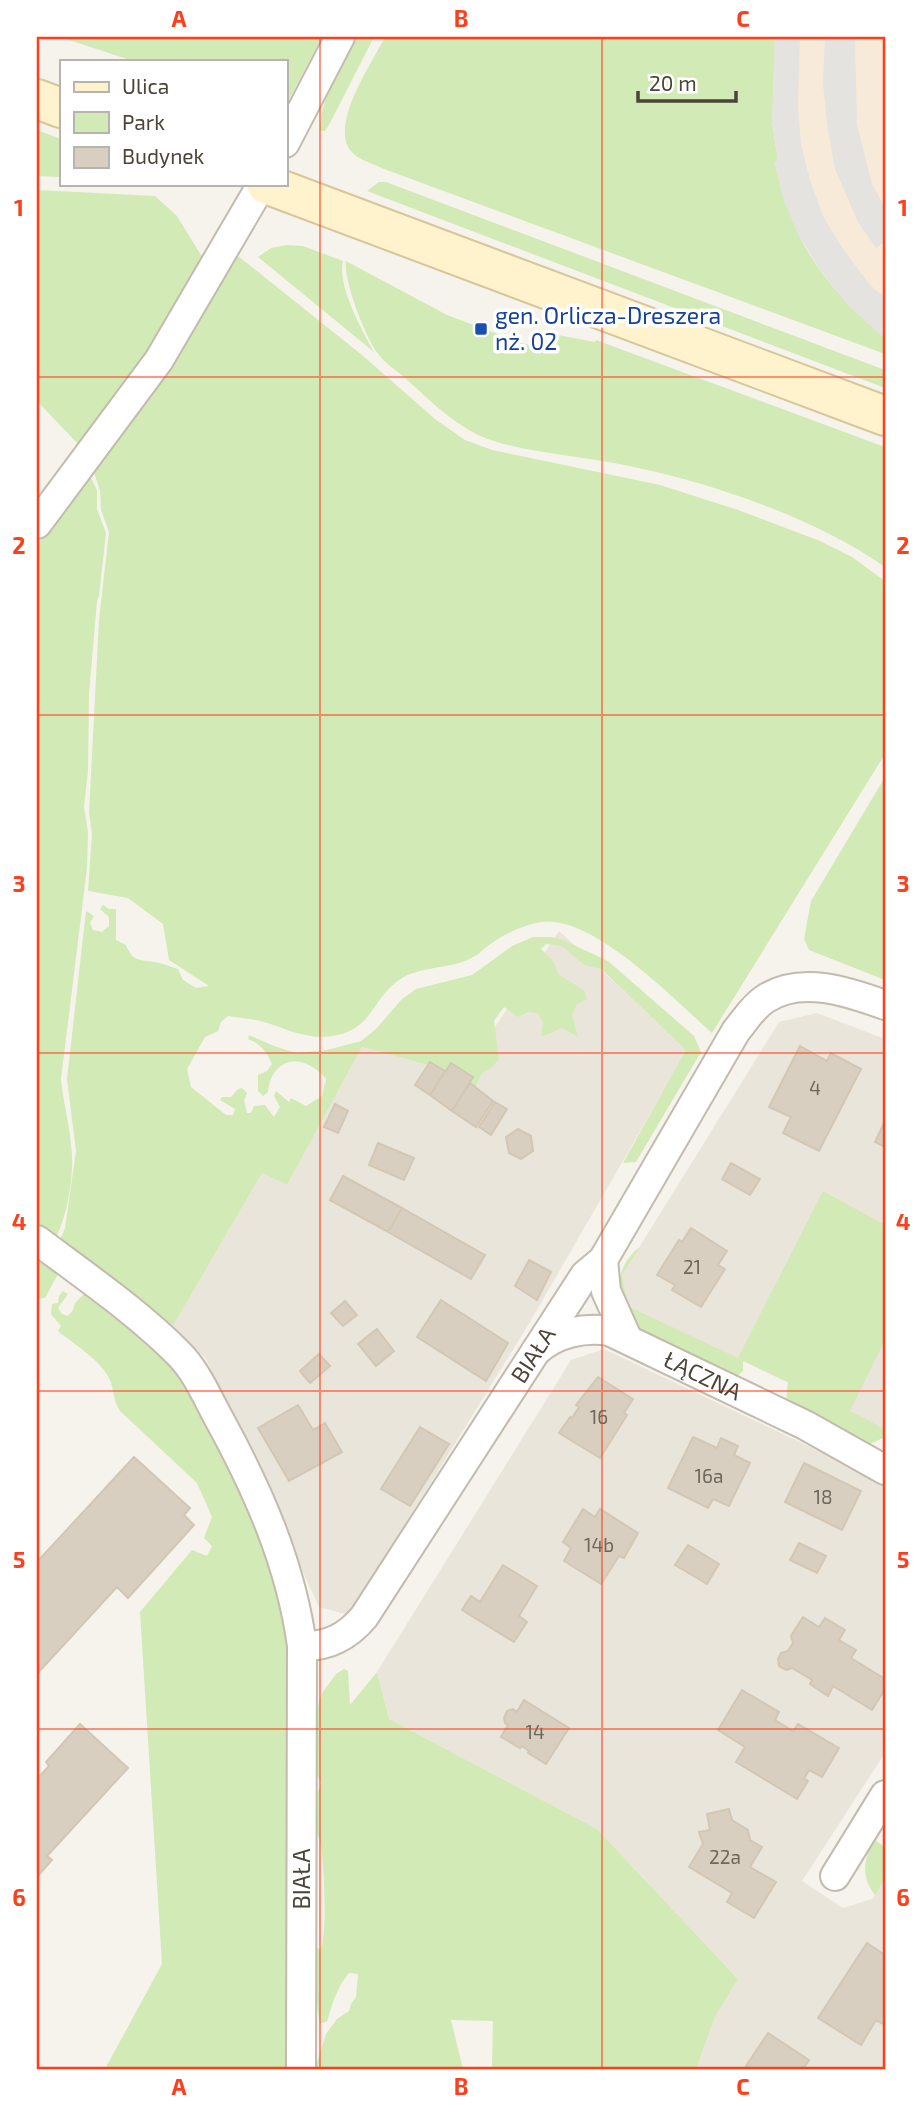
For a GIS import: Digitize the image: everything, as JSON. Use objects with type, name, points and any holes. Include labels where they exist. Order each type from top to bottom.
[{"type":"main road","points":[[37,99],[60,108]]},
{"type":"main road","points":[[269,186],[885,416]]},
{"type":"street","points":[[287,139],[340,37]]},
{"type":"street","points":[[37,524],[159,360],[263,186]]},
{"type":"street","name":"BIAŁA","points":[[302,1646],[314,1647],[337,1640],[364,1617],[585,1275],[603,1260],[736,1031],[765,999],[791,988],[813,987],[834,990],[885,1005]]},
{"type":"street","name":"BIAŁA","points":[[37,1240],[152,1329],[189,1366],[239,1455],[284,1562],[297,1611],[302,1646],[301,2069]]},
{"type":"street","points":[[603,1260],[606,1291],[627,1338]]},
{"type":"street","name":"ŁĄCZNA","points":[[522,1370],[542,1346],[566,1334],[596,1329],[610,1331],[805,1425],[885,1470]]},
{"type":"street","points":[[835,1875],[885,1795]]},
{"type":"shaded area","points":[[733,37],[885,37],[885,342]]},
{"type":"shaded area","points":[[775,37],[800,37],[798,107],[801,144],[810,180],[823,216],[841,246],[869,284],[885,298],[885,331],[881,336],[846,303],[820,270],[798,234],[784,201],[774,162],[778,161],[772,121]]},
{"type":"shaded area","points":[[825,37],[855,37],[857,125],[872,184],[885,208],[885,241],[876,248],[858,222],[835,169],[823,84]]},
{"type":"shaded area","points":[[559,931],[687,1050],[527,1327],[349,1615],[319,1607],[206,1359],[173,1326],[262,1173],[287,1185],[362,1047],[428,1065],[430,1062],[451,1063],[465,1072]]},
{"type":"shaded area","points":[[817,1013],[885,1039],[885,1429],[628,1306],[622,1275],[779,1022]]},
{"type":"shaded area","points":[[604,1349],[869,1475],[885,1486],[885,1753],[802,1881],[843,1908],[872,1899],[885,1879],[885,2069],[696,2069],[715,2017],[738,1979],[597,1829],[389,1719],[377,1672],[571,1360]]},
{"type":"green space","points":[[60,37],[322,37],[287,103],[287,60],[130,60]]},
{"type":"green space","points":[[357,37],[374,37],[330,123],[325,131],[320,131],[328,94]]},
{"type":"green space","points":[[385,37],[775,37],[772,121],[778,161],[775,162],[788,208],[807,250],[825,277],[881,335],[885,331],[885,354],[384,169],[358,157],[351,151],[346,140],[345,126],[355,94]]},
{"type":"green space","points":[[37,130],[60,139],[60,177],[37,176]]},
{"type":"green space","points":[[379,182],[386,182],[885,370],[885,388],[367,191]]},
{"type":"green space","points":[[37,190],[155,196],[177,216],[204,260],[151,346],[79,445],[37,401]]},
{"type":"green space","points":[[303,246],[343,261],[342,271],[347,295],[374,352],[258,257],[271,248]]},
{"type":"green space","points":[[238,256],[362,355],[435,419],[465,440],[492,450],[660,485],[738,510],[820,541],[852,557],[885,581],[885,754],[712,1033],[655,981],[608,945],[584,931],[561,923],[541,922],[509,933],[466,961],[404,977],[387,991],[362,1022],[345,1033],[314,1036],[260,1021],[228,1016],[221,1022],[218,1031],[205,1037],[187,1069],[191,1087],[226,1115],[233,1115],[235,1109],[220,1100],[222,1097],[231,1097],[242,1088],[247,1093],[244,1100],[247,1113],[251,1113],[254,1106],[265,1105],[274,1117],[280,1107],[274,1096],[276,1091],[289,1102],[291,1098],[306,1106],[322,1096],[326,1079],[309,1065],[291,1062],[276,1071],[268,1092],[263,1096],[258,1091],[258,1075],[267,1071],[272,1064],[263,1048],[248,1039],[249,1035],[296,1053],[327,1050],[361,1041],[376,1029],[402,999],[416,989],[472,975],[512,946],[533,937],[551,937],[608,961],[694,1036],[701,1052],[636,1162],[623,1163],[686,1050],[601,969],[584,965],[562,946],[546,944],[541,949],[553,961],[559,975],[584,990],[587,999],[577,1004],[572,1015],[578,1037],[562,1028],[541,1037],[543,1022],[538,1013],[528,1012],[518,1017],[504,1007],[494,1021],[499,1059],[482,1073],[475,1087],[470,1083],[472,1077],[451,1063],[445,1071],[431,1062],[428,1065],[362,1047],[287,1185],[262,1173],[173,1326],[59,1242],[65,1228],[76,1151],[67,1079],[86,911],[94,916],[90,923],[93,930],[102,932],[109,926],[109,917],[100,909],[103,905],[116,909],[116,940],[126,945],[134,957],[178,969],[183,980],[196,988],[209,986],[169,960],[163,924],[128,898],[88,891],[92,834],[89,813],[99,620],[109,532],[101,510],[100,491],[93,469],[172,361]]},
{"type":"green space","points":[[346,261],[447,315],[525,344],[556,349],[558,335],[595,342],[596,340],[885,447],[885,567],[825,531],[719,489],[648,470],[508,445],[478,435],[439,408],[379,355],[356,310],[348,282]]},
{"type":"green space","points":[[89,474],[97,490],[97,509],[106,533],[89,694],[88,771],[84,807],[88,832],[87,868],[61,1079],[71,1145],[71,1180],[64,1216],[56,1238],[37,1223],[37,545]]},
{"type":"green space","points":[[885,777],[885,980],[809,950],[804,939],[811,901]]},
{"type":"green space","points":[[823,1191],[885,1225],[885,1340],[850,1411],[885,1429],[885,1437],[870,1444],[804,1417],[786,1401],[788,1382],[743,1361],[743,1371],[737,1376],[719,1366],[655,1341],[632,1322],[620,1293],[620,1280],[623,1267],[640,1247],[622,1275],[628,1306],[738,1358]]},
{"type":"green space","points":[[37,1252],[133,1325],[180,1373],[218,1439],[266,1550],[279,1597],[287,1651],[290,1703],[288,2069],[105,2069],[162,1964],[140,1612],[192,1550],[207,1556],[212,1546],[204,1538],[212,1517],[197,1483],[120,1411],[105,1371],[93,1358],[58,1331],[61,1326],[51,1314],[52,1304],[58,1303],[63,1291],[68,1294],[58,1308],[62,1314],[68,1316],[84,1294],[58,1274],[45,1298],[37,1299]]},
{"type":"green space","points":[[344,1669],[348,1671],[350,1705],[377,1672],[389,1719],[597,1829],[738,1979],[715,2017],[696,2069],[492,2069],[493,2021],[451,2020],[463,2069],[315,2069],[326,2034],[337,2019],[349,2011],[356,1997],[358,1974],[349,1973],[345,1978],[335,1996],[327,2022],[320,2023],[312,1975],[316,1965],[308,1955],[309,1941],[320,1950],[325,1914],[320,1841],[312,1820],[313,1806],[321,1783],[312,1765],[315,1716],[322,1693],[336,1674]]},
{"type":"green space","points":[[875,1840],[885,1847],[885,1879],[875,1895],[867,1882],[865,1868]]},
{"type":"building","points":[[800,1046],[827,1061],[831,1053],[861,1069],[819,1151],[783,1133],[791,1117],[769,1107]]},
{"type":"building","points":[[430,1062],[445,1071],[430,1095],[415,1085]]},
{"type":"building","points":[[451,1063],[473,1077],[452,1111],[430,1095]]},
{"type":"building","points":[[470,1083],[493,1101],[476,1127],[452,1111]]},
{"type":"building","points":[[495,1102],[507,1109],[491,1135],[479,1127]]},
{"type":"building","points":[[335,1104],[348,1111],[338,1133],[324,1127]]},
{"type":"building","points":[[885,1121],[885,1147],[875,1142]]},
{"type":"building","points":[[518,1129],[531,1136],[533,1151],[521,1159],[509,1153],[506,1137]]},
{"type":"building","points":[[378,1143],[414,1158],[404,1180],[369,1165]]},
{"type":"building","points":[[731,1163],[760,1179],[750,1195],[722,1179]]},
{"type":"building","points":[[343,1176],[402,1208],[388,1232],[330,1200]]},
{"type":"building","points":[[402,1208],[485,1255],[471,1279],[388,1232]]},
{"type":"building","points":[[691,1228],[727,1251],[718,1265],[725,1269],[701,1307],[672,1290],[675,1285],[657,1275],[679,1240],[682,1242]]},
{"type":"building","points":[[529,1260],[551,1272],[537,1300],[515,1286]]},
{"type":"building","points":[[441,1300],[508,1343],[486,1381],[417,1337]]},
{"type":"building","points":[[345,1301],[357,1315],[343,1326],[331,1313]]},
{"type":"building","points":[[377,1329],[394,1351],[376,1366],[358,1344]]},
{"type":"building","points":[[319,1354],[330,1366],[310,1383],[300,1371]]},
{"type":"building","points":[[598,1377],[633,1399],[624,1413],[627,1415],[600,1458],[559,1433]]},
{"type":"building","points":[[298,1405],[313,1430],[325,1423],[342,1452],[289,1481],[258,1428]]},
{"type":"building","points":[[420,1427],[449,1444],[410,1506],[381,1489]]},
{"type":"building","points":[[693,1437],[717,1448],[721,1438],[738,1446],[734,1455],[750,1463],[729,1506],[713,1499],[708,1508],[668,1488]]},
{"type":"building","points":[[134,1457],[190,1508],[184,1515],[194,1525],[128,1598],[117,1587],[37,1674],[37,1562]]},
{"type":"building","points":[[804,1463],[861,1491],[842,1530],[785,1502]]},
{"type":"building","points":[[583,1509],[595,1517],[600,1509],[638,1533],[624,1558],[619,1556],[601,1584],[564,1561],[571,1548],[563,1542]]},
{"type":"building","points":[[799,1543],[826,1556],[817,1573],[790,1560]]},
{"type":"building","points":[[688,1545],[719,1564],[707,1584],[675,1565]]},
{"type":"building","points":[[503,1565],[537,1586],[519,1616],[527,1622],[514,1642],[462,1610],[471,1596],[480,1602]]},
{"type":"building","points":[[803,1617],[819,1627],[825,1618],[845,1630],[839,1640],[856,1650],[851,1658],[885,1679],[885,1689],[872,1710],[833,1686],[828,1696],[810,1684],[812,1680],[792,1668],[786,1670],[779,1666],[778,1659],[793,1643],[791,1636]]},
{"type":"building","points":[[742,1690],[779,1712],[775,1720],[793,1731],[798,1724],[839,1748],[822,1777],[809,1770],[804,1779],[808,1781],[797,1799],[736,1762],[745,1747],[718,1730]]},
{"type":"building","points":[[524,1700],[569,1728],[546,1764],[522,1746],[520,1748],[501,1737],[508,1725],[504,1718],[507,1711],[513,1709],[517,1712]]},
{"type":"building","points":[[80,1724],[128,1768],[47,1856],[52,1860],[37,1877],[37,1779],[49,1766],[46,1762]]},
{"type":"building","points":[[729,1809],[732,1820],[748,1830],[750,1840],[762,1847],[750,1867],[776,1882],[754,1918],[727,1902],[732,1893],[689,1867],[703,1844],[699,1832],[710,1830],[707,1814]]},
{"type":"building","points":[[867,1943],[885,1955],[885,2025],[876,2020],[861,2045],[818,2018]]},
{"type":"building","points":[[768,2033],[809,2060],[803,2069],[751,2069],[746,2066]]},
{"type":"place","name":"gen. Orlicza-Dreszera nż. 02","points":[[481,329]]}]
